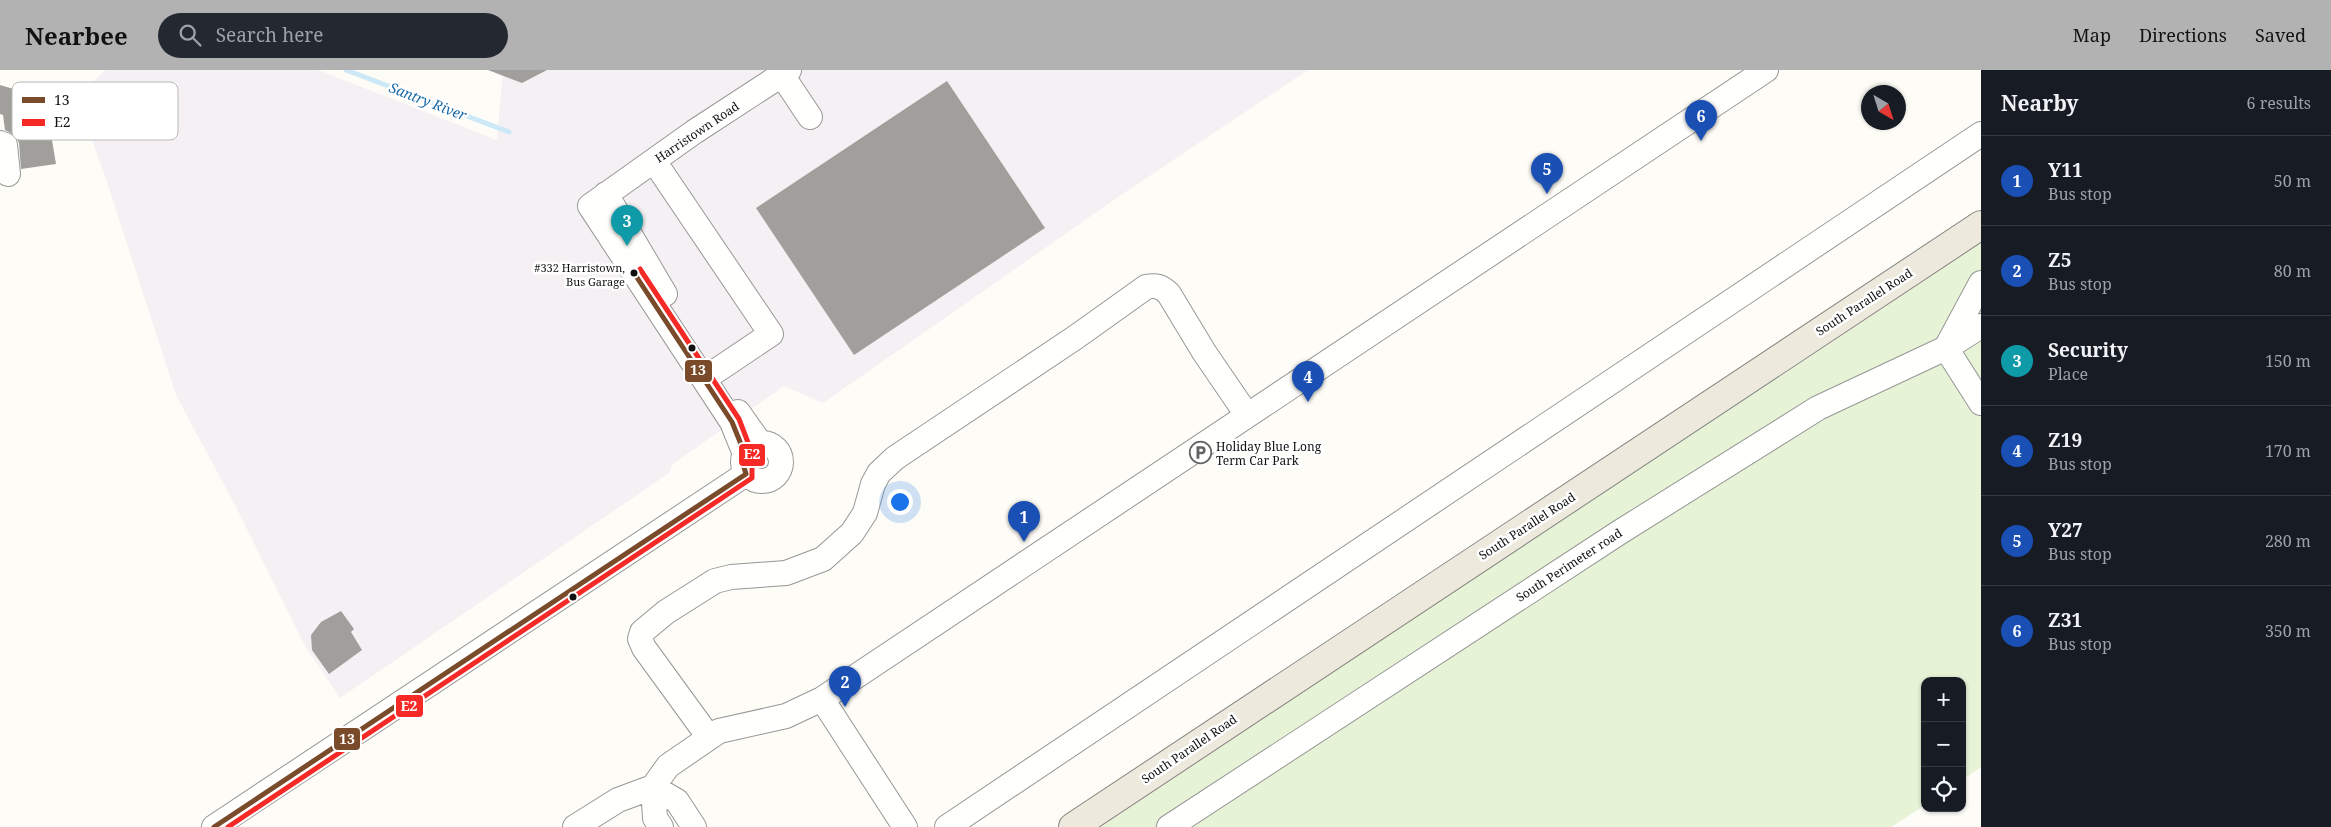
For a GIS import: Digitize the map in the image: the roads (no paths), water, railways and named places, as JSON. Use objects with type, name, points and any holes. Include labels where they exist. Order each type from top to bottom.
[{"type":"main road","name":"South Parallel Road","points":[[1073,827],[1981,225]]},
{"type":"street","points":[[575,827],[618,800],[653,787],[668,766],[708,736],[719,731],[786,716],[822,699],[1766,70]]},
{"type":"street","points":[[786,72],[810,117]]},
{"type":"street","name":"Harristown Road","points":[[598,200],[786,72]]},
{"type":"street","points":[[947,827],[1981,134]]},
{"type":"street","points":[[0,143],[5,145],[8,174]]},
{"type":"street","points":[[654,161],[771,334],[713,372]]},
{"type":"street","points":[[598,200],[713,372],[750,457]]},
{"type":"street","points":[[598,200],[732,422],[750,457]]},
{"type":"street","points":[[1981,283],[1946,348],[1981,403]]},
{"type":"street","points":[[708,736],[644,648],[640,640],[642,632],[666,612],[715,581],[731,577],[786,574],[823,559],[852,532],[865,513],[873,484],[879,473],[895,458],[1071,340],[1146,287],[1154,285],[1162,287],[1169,294],[1204,352],[1247,415]]},
{"type":"street","name":"South Perimeter road","points":[[1169,827],[1620,532],[1818,408],[1946,348],[1981,326]]},
{"type":"street","points":[[214,827],[750,457]]},
{"type":"street","points":[[822,699],[905,827]]},
{"type":"street","points":[[653,787],[655,818],[661,827]]},
{"type":"street","points":[[653,787],[677,801],[694,827]]},
{"type":"waterway","name":"Santry River","points":[[346,70],[509,132]]},
{"type":"place","name":"Z31","points":[[1701,141]]},
{"type":"place","name":"Y27","points":[[1547,194]]},
{"type":"place","name":"Security","points":[[627,246]]},
{"type":"place","name":"#332 Harristown, Bus Garage","points":[[634,273]]},
{"type":"place","name":"Z19","points":[[1308,402]]},
{"type":"place","name":"Holiday Blue Long Term Car Park","points":[[1200,453]]},
{"type":"place","name":"Y11","points":[[1024,542]]},
{"type":"place","name":"Z5","points":[[845,707]]}]
